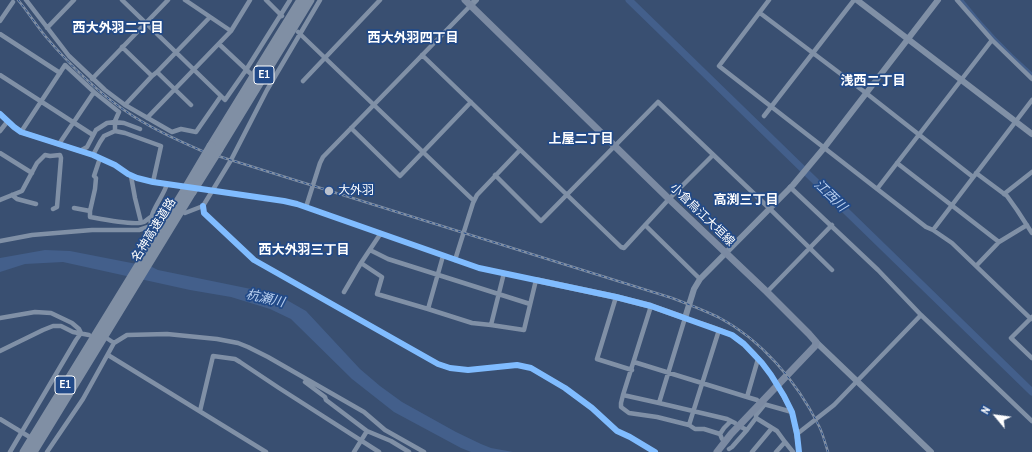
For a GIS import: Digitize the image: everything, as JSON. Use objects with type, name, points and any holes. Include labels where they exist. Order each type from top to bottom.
[{"type":"highway","name":"名神高速道路","points":[[24,452],[152,250],[215,147],[301,0]]},
{"type":"highway","name":"名神高速道路","points":[[215,147],[310,0]]},
{"type":"highway","name":"名神高速道路","points":[[32,452],[109,320]]},
{"type":"main road","name":"小倉烏江大垣線","points":[[465,0],[473,3],[615,146],[767,292],[816,342]]},
{"type":"main road","points":[[717,452],[731,434],[763,403],[777,385],[815,346],[816,342]]},
{"type":"street","points":[[27,0],[69,56],[92,79],[125,105],[172,132],[181,129],[196,132],[220,96]]},
{"type":"street","points":[[47,28],[74,0]]},
{"type":"street","points":[[122,0],[225,100],[282,17],[290,0]]},
{"type":"street","points":[[92,79],[168,0]]},
{"type":"street","points":[[184,0],[231,30]]},
{"type":"street","points":[[147,118],[219,44],[231,30],[250,0]]},
{"type":"street","points":[[266,0],[282,17]]},
{"type":"street","points":[[320,0],[267,90],[232,157],[203,206],[204,213],[254,260],[438,364],[450,368],[468,370],[518,365],[531,368],[565,388],[592,408],[618,431],[655,452]]},
{"type":"street","points":[[303,81],[380,0]]},
{"type":"street","points":[[769,0],[719,66],[926,227],[952,243],[1031,318],[1011,338],[1032,358]]},
{"type":"street","points":[[764,116],[854,0]]},
{"type":"street","points":[[857,0],[1032,134]]},
{"type":"street","points":[[659,403],[689,303],[700,279],[807,168],[938,0]]},
{"type":"street","points":[[958,0],[992,40],[1032,79]]},
{"type":"street","points":[[0,21],[13,2]]},
{"type":"street","points":[[306,207],[320,163],[324,157],[473,3]]},
{"type":"street","points":[[760,13],[918,134],[1007,196],[1032,233]]},
{"type":"street","points":[[125,105],[210,17]]},
{"type":"street","points":[[296,30],[474,201]]},
{"type":"street","points":[[0,34],[60,73]]},
{"type":"street","points":[[877,189],[992,40]]},
{"type":"street","points":[[219,44],[251,74]]},
{"type":"street","points":[[122,48],[152,76]]},
{"type":"street","points":[[422,55],[621,248],[624,248],[713,155]]},
{"type":"street","points":[[21,132],[65,65],[94,92],[119,112],[115,122],[115,131]]},
{"type":"street","points":[[157,72],[191,105]]},
{"type":"street","points":[[0,75],[93,135]]},
{"type":"street","points":[[262,86],[267,90]]},
{"type":"street","points":[[53,209],[57,207],[62,145],[94,92]]},
{"type":"street","points":[[933,230],[1032,100]]},
{"type":"street","points":[[351,128],[400,176],[471,102]]},
{"type":"street","points":[[495,175],[542,221],[658,102],[832,270]]},
{"type":"street","points":[[0,114],[7,122],[21,132],[100,158],[115,165],[131,176],[153,182],[284,201],[306,207],[479,268],[616,297],[651,306],[732,335],[744,344],[762,363],[777,385],[792,412],[799,452]]},
{"type":"street","points":[[1,128],[7,122]]},
{"type":"street","points":[[80,151],[84,150],[96,130],[107,123],[124,123],[140,129]]},
{"type":"street","points":[[91,155],[104,136],[115,131],[161,146],[153,182]]},
{"type":"street","points":[[455,260],[477,195],[520,150]]},
{"type":"street","points":[[0,153],[32,173]]},
{"type":"street","points":[[1,198],[22,191],[38,163],[45,155],[60,155]]},
{"type":"street","points":[[100,158],[94,176],[96,178],[90,217],[134,223],[143,222],[152,216]]},
{"type":"street","points":[[897,163],[999,242]]},
{"type":"street","points":[[1004,194],[1032,172]]},
{"type":"street","points":[[131,176],[141,222]]},
{"type":"street","points":[[151,226],[150,223],[152,216],[168,184]]},
{"type":"street","points":[[791,186],[1032,422]]},
{"type":"street","points":[[12,195],[17,199],[36,204]]},
{"type":"street","points":[[185,213],[203,206]]},
{"type":"street","points":[[74,208],[90,211]]},
{"type":"street","points":[[0,241],[32,235],[92,230],[139,230],[157,225]]},
{"type":"street","points":[[645,225],[700,279]]},
{"type":"street","points":[[767,292],[832,225]]},
{"type":"street","points":[[976,266],[999,242],[1027,225]]},
{"type":"street","points":[[344,292],[381,233]]},
{"type":"street","points":[[370,250],[388,259],[530,304]]},
{"type":"street","points":[[428,309],[443,256]]},
{"type":"street","points":[[361,263],[382,277],[377,294],[472,323],[524,330],[536,280]]},
{"type":"street","points":[[491,325],[504,273]]},
{"type":"street","points":[[616,297],[597,359],[632,370]]},
{"type":"street","points":[[623,395],[727,419],[733,422],[724,428],[721,436],[704,429],[695,429],[689,425],[657,417],[629,413],[621,407],[620,403],[632,370],[651,306]]},
{"type":"street","points":[[0,318],[35,312],[51,312],[72,322],[81,333]]},
{"type":"street","points":[[797,434],[834,405],[922,315]]},
{"type":"street","points":[[0,351],[53,326],[61,326],[73,332],[89,335]]},
{"type":"street","points":[[689,425],[719,330]]},
{"type":"street","points":[[10,452],[81,333]]},
{"type":"street","points":[[47,449],[83,399],[114,344],[126,335],[167,334],[217,339],[238,344],[268,357],[364,412],[385,430],[424,452]]},
{"type":"street","points":[[108,339],[114,344]]},
{"type":"street","points":[[816,342],[931,452]]},
{"type":"street","points":[[108,355],[266,452]]},
{"type":"street","points":[[200,411],[213,356],[235,359],[379,452]]},
{"type":"street","points":[[747,397],[758,359]]},
{"type":"street","points":[[634,362],[792,412]]},
{"type":"street","points":[[302,377],[304,381],[325,397],[326,400],[367,431],[391,441],[409,452]]},
{"type":"street","points":[[729,449],[756,418],[756,415],[763,403]]},
{"type":"street","points":[[756,418],[777,431],[793,452]]},
{"type":"street","points":[[0,419],[28,436]]},
{"type":"street","points":[[741,427],[746,430]]},
{"type":"street","points":[[752,452],[772,428]]},
{"type":"street","points":[[354,452],[367,431]]},
{"type":"street","points":[[776,452],[785,442]]},
{"type":"water","name":"杭瀬川","points":[[45,250],[70,251],[251,289],[277,297],[278,295],[306,311],[360,369],[402,402],[481,444],[491,448],[513,452],[471,452],[394,412],[352,379],[291,319],[270,309],[231,297],[190,290],[63,262],[25,264],[0,272],[0,258]]},
{"type":"waterway","name":"江西川","points":[[629,0],[1032,392]]},
{"type":"waterway","points":[[961,0],[977,20],[1032,75]]},
{"type":"railway","points":[[18,0],[55,47],[82,76],[102,94],[143,122],[202,151],[672,298],[718,317],[734,326],[763,350],[789,378],[819,426],[828,452]]},
{"type":"cycle path","points":[[0,114],[21,132],[93,155],[115,165],[137,178],[153,182],[297,204],[479,268],[616,297],[651,306],[732,335],[744,344],[762,363],[784,396],[792,412],[799,452]]},
{"type":"cycle path","points":[[203,206],[204,213],[254,260],[438,364],[450,368],[468,370],[517,365],[531,368],[565,388],[592,408],[617,431],[655,452]]},
{"type":"place","name":"大外羽","points":[[329,191]]},
{"type":"district","name":"西大外羽二丁目","points":[[118,29]]},
{"type":"district","name":"西大外羽四丁目","points":[[413,39]]},
{"type":"district","name":"浅西二丁目","points":[[873,82]]},
{"type":"district","name":"上屋二丁目","points":[[581,140]]},
{"type":"district","name":"高渕三丁目","points":[[746,201]]},
{"type":"district","name":"西大外羽三丁目","points":[[304,251]]}]
